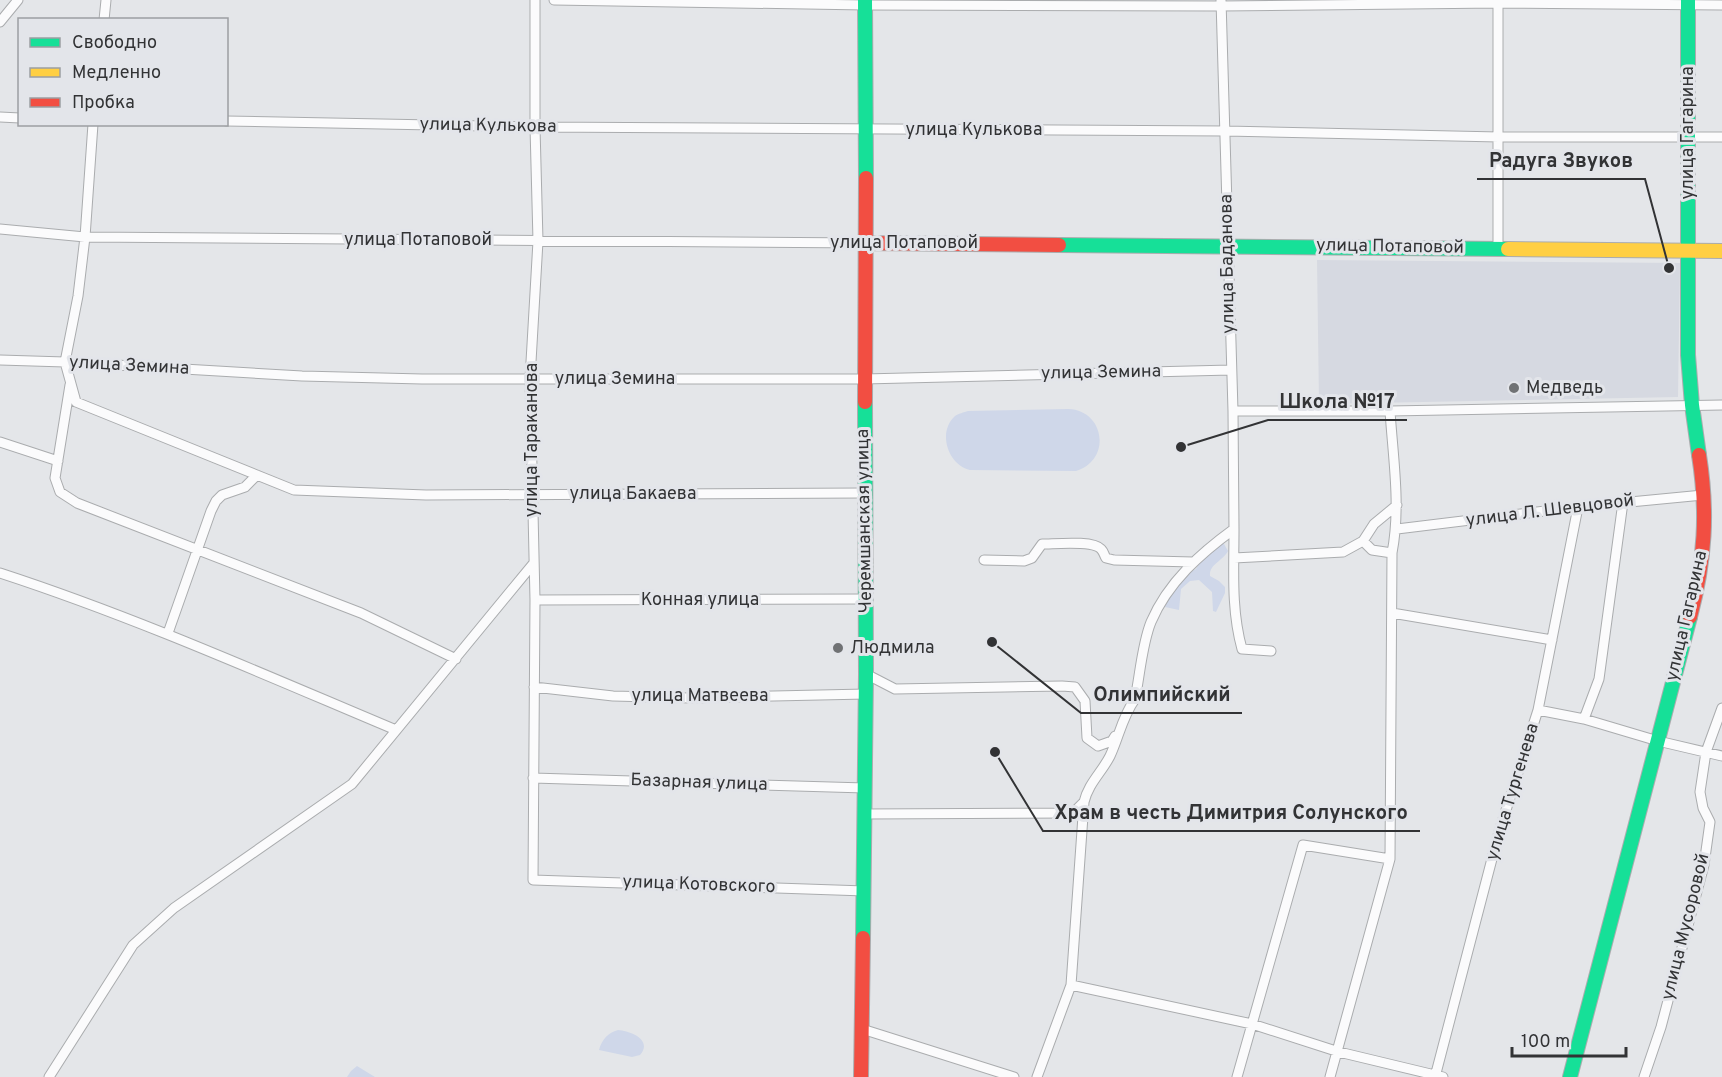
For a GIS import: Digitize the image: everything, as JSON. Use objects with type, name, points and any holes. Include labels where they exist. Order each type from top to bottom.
[{"type":"main road","name":"Черемшанская улица","points":[[861,1077],[866,694],[865,2]]},
{"type":"main road","name":"улица Гагарина","points":[[1570,1077],[1695,597],[1705,535],[1703,479],[1692,405],[1688,355],[1688,3]]},
{"type":"main road","name":"улица Потаповой","points":[[867,243],[1722,251]]},
{"type":"street","points":[[0,22],[18,0]]},
{"type":"street","points":[[104,18],[106,0]]},
{"type":"street","name":"улица Тараканова","points":[[533,880],[534,600],[530,379],[538,241],[535,0]]},
{"type":"street","points":[[554,0],[1498,2],[1722,5]]},
{"type":"street","points":[[1498,2],[1498,248]]},
{"type":"street","name":"улица Баданова","points":[[1221,3],[1233,411],[1235,615],[1242,649],[1271,651]]},
{"type":"street","points":[[0,117],[18,118]]},
{"type":"street","name":"улица Кулькова","points":[[228,122],[535,127],[1226,131],[1499,137],[1722,137]]},
{"type":"street","points":[[93,126],[85,237],[78,296],[64,362],[76,402],[258,475],[245,487],[232,491],[216,501],[168,633]]},
{"type":"street","name":"улица Потаповой","points":[[0,229],[85,237],[867,243]]},
{"type":"street","name":"улица Земина","points":[[0,360],[302,376],[530,379],[864,379],[1230,370]]},
{"type":"street","points":[[70,382],[55,478],[60,492],[77,503],[361,614],[456,659]]},
{"type":"street","points":[[1233,411],[1390,411],[1722,405]]},
{"type":"street","points":[[1330,1077],[1339,1052],[1390,859],[1392,553],[1397,529],[1397,505],[1390,411]]},
{"type":"street","points":[[0,442],[58,461]]},
{"type":"street","name":"улица Бакаева","points":[[258,475],[294,490],[426,495],[864,493]]},
{"type":"street","name":"улица Л. Шевцовой","points":[[1397,529],[1623,502],[1703,495]]},
{"type":"street","points":[[1584,719],[1599,679],[1623,502]]},
{"type":"street","points":[[1234,558],[1343,552],[1363,542],[1374,524],[1397,505]]},
{"type":"street","name":"улица Тургенева","points":[[1071,985],[1252,1024],[1339,1052],[1438,1076],[1499,832],[1538,710],[1578,507]]},
{"type":"street","points":[[866,674],[896,689],[1075,687],[1085,701],[1087,738],[1098,746],[1104,745],[1112,741],[1135,699],[1151,622],[1169,591],[1193,562],[1234,529]]},
{"type":"street","points":[[1363,542],[1372,550],[1392,553]]},
{"type":"street","points":[[984,560],[1024,561],[1032,558],[1042,544],[1058,544],[1093,545],[1101,549],[1106,558],[1114,560],[1193,562]]},
{"type":"street","points":[[49,1077],[133,945],[174,908],[352,784],[533,564]]},
{"type":"street","points":[[0,573],[56,591],[168,633],[396,730]]},
{"type":"street","name":"Конная улица","points":[[534,600],[866,599]]},
{"type":"street","points":[[1392,613],[1552,640]]},
{"type":"street","name":"улица Матвеева","points":[[534,687],[613,696],[690,698],[866,694]]},
{"type":"street","name":"улица Мусоровой","points":[[1644,1077],[1704,865],[1710,822],[1703,808],[1700,792],[1706,752],[1722,708]]},
{"type":"street","points":[[1538,710],[1584,719],[1658,741],[1722,756]]},
{"type":"street","points":[[1037,1077],[1071,985],[1084,802],[1087,791],[1109,758],[1119,729]]},
{"type":"street","name":"Базарная улица","points":[[533,778],[865,788]]},
{"type":"street","points":[[865,814],[1073,813],[1084,802]]},
{"type":"street","points":[[1237,1077],[1303,845],[1390,859]]},
{"type":"street","name":"улица Котовского","points":[[533,880],[865,891]]},
{"type":"street","points":[[862,1029],[1014,1077]]},
{"type":"shaded area","points":[[1317,260],[1680,263],[1678,397],[1319,404]]},
{"type":"shaded area","points":[[1068,409],[1090,418],[1099,436],[1099,447],[1095,457],[1088,465],[1076,471],[970,470],[956,462],[948,447],[946,439],[950,423],[955,416],[968,411]]},
{"type":"shaded area","points":[[1219,544],[1224,544],[1228,551],[1210,572],[1210,576],[1225,587],[1225,593],[1216,612],[1213,611],[1212,592],[1199,580],[1190,581],[1181,589],[1179,610],[1165,607],[1177,584],[1196,569],[1200,561]]},
{"type":"shaded area","points":[[618,1030],[639,1037],[644,1045],[640,1055],[632,1057],[599,1050],[606,1037]]},
{"type":"shaded area","points":[[357,1066],[375,1077],[347,1077]]},
{"type":"traffic: fast","points":[[865,0],[866,178]]},
{"type":"traffic: fast","points":[[1688,0],[1688,355],[1699,455]]},
{"type":"traffic: fast","points":[[1059,245],[1508,249]]},
{"type":"traffic: fast","points":[[863,938],[866,674],[865,402]]},
{"type":"traffic: fast","points":[[1570,1077],[1690,617]]},
{"type":"traffic: slow","points":[[1508,249],[1722,251]]},
{"type":"traffic: jam","points":[[865,402],[866,178]]},
{"type":"traffic: jam","points":[[867,243],[1059,245]]},
{"type":"traffic: jam","points":[[1690,617],[1699,576],[1704,536],[1704,496],[1699,455]]},
{"type":"traffic: jam","points":[[861,1077],[863,938]]},
{"type":"place","name":"Радуга Звуков","points":[[1669,268]]},
{"type":"place","name":"Медведь","points":[[1514,388]]},
{"type":"place","name":"Школа №17","points":[[1181,447]]},
{"type":"place","name":"Олимпийский","points":[[992,642]]},
{"type":"place","name":"Людмила","points":[[838,648]]},
{"type":"place","name":"Храм в честь Димитрия Солунского","points":[[995,752]]}]
